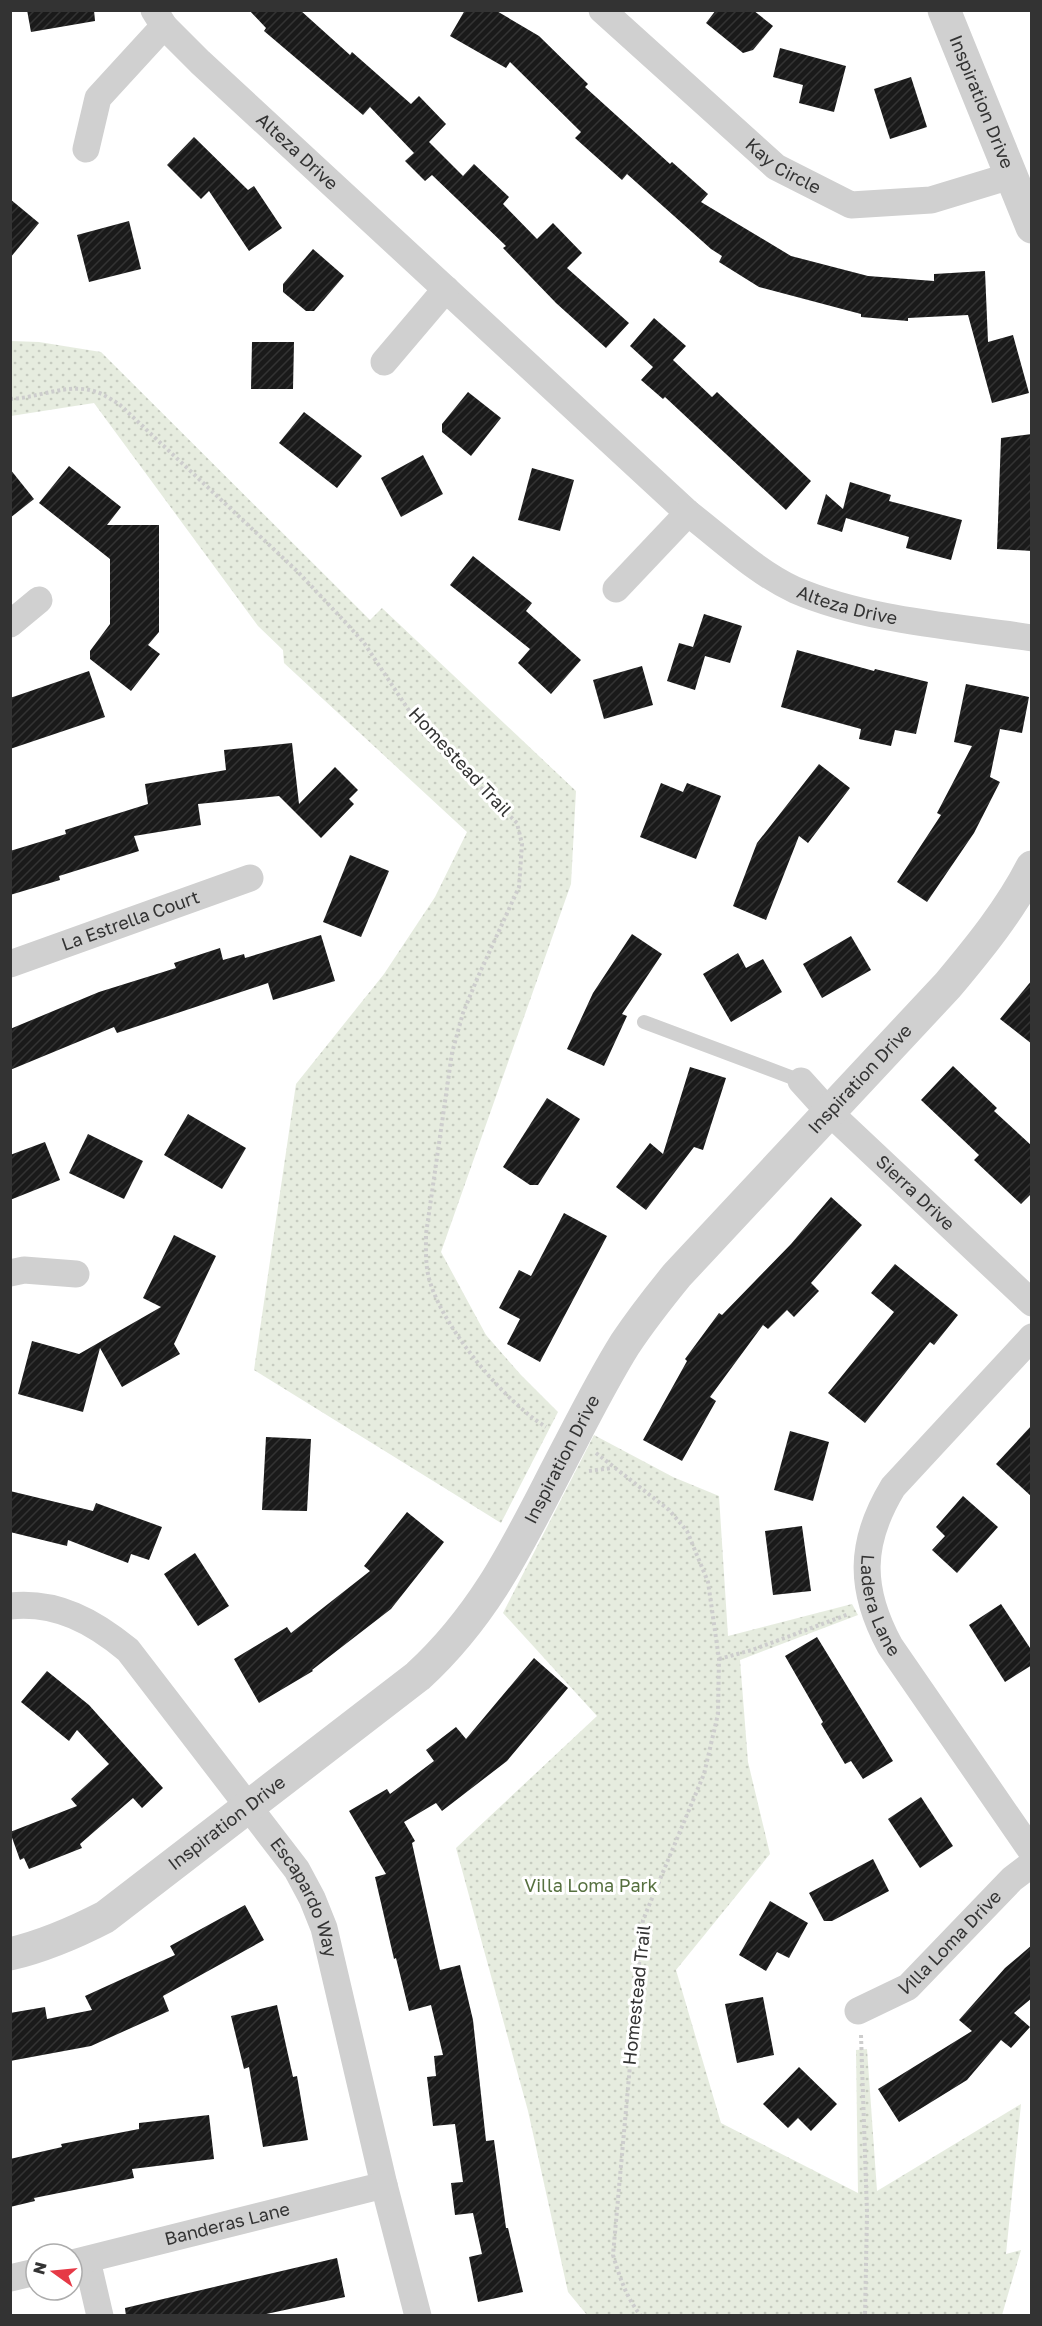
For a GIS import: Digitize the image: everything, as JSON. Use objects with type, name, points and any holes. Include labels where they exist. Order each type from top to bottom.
[{"type":"street","name":"Kay Circle","points":[[602,10],[776,167],[851,205],[931,200],[1010,176]]},
{"type":"street","name":"Inspiration Drive","points":[[944,10],[1032,227]]},
{"type":"street","points":[[86,149],[98,98],[159,18]]},
{"type":"street","name":"Alteza Drive","points":[[159,18],[688,513],[766,574],[795,590],[859,610],[1032,638]]},
{"type":"street","points":[[384,362],[446,289]]},
{"type":"street","points":[[616,589],[688,513]]},
{"type":"street","points":[[10,624],[39,600]]},
{"type":"street","name":"Inspiration Drive","points":[[10,1954],[33,1949],[105,1917],[418,1676],[445,1651],[500,1578],[615,1362],[646,1314],[677,1275],[948,985],[978,950],[1032,867]]},
{"type":"street","name":"La Estrella Court","points":[[10,964],[250,878]]},
{"type":"street","name":"Sierra Drive","points":[[801,1081],[829,1112],[1032,1303]]},
{"type":"street","points":[[10,1274],[24,1270],[76,1274]]},
{"type":"street","name":"Ladera Lane","points":[[1032,1337],[893,1487],[871,1534],[867,1557],[872,1605],[890,1646],[1032,1852]]},
{"type":"street","name":"Escapardo Way","points":[[10,1606],[46,1608],[75,1615],[104,1630],[128,1650],[297,1870],[324,1928],[384,2186],[418,2316]]},
{"type":"street","name":"Villa Loma Drive","points":[[858,2011],[908,1986],[1012,1879],[1032,1864]]},
{"type":"street","name":"Banderas Lane","points":[[84,2260],[384,2186]]},
{"type":"street","points":[[84,2274],[100,2316]]},
{"type":"lane","points":[[644,1022],[801,1081]]},
{"type":"path","name":"Homestead Trail","points":[[10,399],[60,390],[81,389],[98,392],[118,404],[304,579],[364,643],[416,721],[517,823],[522,843],[519,887],[463,1013],[452,1053],[426,1234],[425,1263],[431,1286],[444,1314],[465,1346],[501,1389],[539,1423],[550,1429]]},
{"type":"path","name":"Homestead Trail","points":[[591,1451],[669,1510],[687,1531],[708,1582],[719,1659],[718,1714],[704,1774],[644,1920],[613,2255],[629,2301],[641,2316]]},
{"type":"path","points":[[585,1471],[612,1468]]},
{"type":"path","points":[[719,1659],[752,1650],[872,1605]]},
{"type":"path","points":[[858,2011],[863,2053],[867,2213],[865,2316]]},
{"type":"green space","points":[[11,341],[39,342],[101,352],[370,620],[382,608],[576,791],[571,884],[441,1252],[486,1335],[558,1412],[501,1523],[254,1370],[296,1084],[384,974],[435,897],[467,832],[284,663],[283,650],[258,626],[94,403],[11,416]]},
{"type":"green space","name":"Villa Loma Park","points":[[594,1435],[673,1477],[719,1496],[728,1636],[852,1604],[858,1615],[740,1660],[748,1762],[770,1854],[676,1970],[721,2123],[858,2193],[856,2050],[867,2049],[877,2191],[1021,2104],[1006,2254],[1021,2250],[1002,2315],[587,2315],[568,2292],[528,2111],[456,1848],[597,1716],[503,1613]]},
{"type":"building","points":[[27,10],[94,10],[95,21],[31,32]]},
{"type":"building","points":[[249,10],[300,10],[350,55],[352,52],[411,104],[419,96],[446,124],[429,142],[463,176],[474,164],[509,197],[503,204],[537,239],[553,223],[582,253],[567,268],[629,323],[606,348],[556,303],[503,248],[506,246],[432,175],[425,181],[405,161],[414,153],[370,107],[363,115],[264,31],[266,28]]},
{"type":"building","points":[[465,10],[495,10],[539,36],[588,84],[585,87],[670,164],[672,162],[708,194],[701,202],[791,256],[868,276],[934,281],[934,274],[985,271],[988,342],[1013,335],[1029,393],[992,403],[968,315],[908,318],[908,321],[861,317],[861,314],[759,287],[719,262],[722,256],[711,249],[627,174],[622,180],[575,138],[581,132],[510,62],[506,68],[450,36]]},
{"type":"building","points":[[716,10],[753,10],[773,26],[753,50],[743,53],[706,23]]},
{"type":"building","points":[[780,48],[846,66],[834,112],[799,103],[803,85],[773,77]]},
{"type":"building","points":[[911,77],[927,127],[890,139],[874,89]]},
{"type":"building","points":[[194,137],[248,190],[254,186],[282,228],[249,251],[209,191],[201,199],[167,165]]},
{"type":"building","points":[[10,199],[39,223],[10,258]]},
{"type":"building","points":[[129,221],[141,269],[89,282],[77,235]]},
{"type":"building","points":[[313,249],[344,276],[314,311],[306,311],[283,292],[283,284]]},
{"type":"building","points":[[654,318],[686,346],[673,360],[712,397],[717,392],[811,481],[786,510],[665,397],[663,399],[641,380],[653,367],[630,346]]},
{"type":"building","points":[[252,342],[294,342],[293,389],[251,389]]},
{"type":"building","points":[[468,392],[501,418],[471,456],[442,432],[442,424]]},
{"type":"building","points":[[304,412],[362,456],[337,488],[279,443]]},
{"type":"building","points":[[1032,434],[1032,551],[997,549],[1001,438]]},
{"type":"building","points":[[423,455],[443,494],[401,517],[381,478]]},
{"type":"building","points":[[69,466],[121,507],[107,525],[159,525],[159,632],[148,645],[160,654],[131,691],[90,659],[90,651],[110,624],[110,559],[39,503]]},
{"type":"building","points":[[532,468],[574,480],[560,531],[518,520]]},
{"type":"building","points":[[10,469],[34,499],[10,518]]},
{"type":"building","points":[[850,482],[891,495],[889,501],[962,520],[951,560],[906,548],[909,537],[846,518],[842,532],[817,524],[826,494],[843,509]]},
{"type":"building","points":[[473,556],[532,603],[526,611],[581,660],[551,694],[518,663],[530,649],[450,585]]},
{"type":"building","points":[[704,614],[742,626],[730,663],[705,656],[695,690],[667,681],[679,643],[693,647]]},
{"type":"building","points":[[797,650],[874,671],[875,669],[928,682],[916,734],[895,730],[891,746],[859,739],[861,729],[781,707]]},
{"type":"building","points":[[642,666],[653,705],[604,719],[593,680]]},
{"type":"building","points":[[89,671],[105,717],[10,749],[10,698]]},
{"type":"building","points":[[966,684],[1029,697],[1022,733],[1000,729],[990,777],[1000,782],[974,833],[927,902],[897,882],[941,815],[937,813],[972,746],[954,742]]},
{"type":"building","points":[[292,743],[299,804],[335,767],[358,790],[349,799],[354,804],[321,838],[279,796],[198,804],[201,825],[134,836],[139,851],[59,876],[60,880],[10,895],[10,851],[66,834],[65,830],[148,804],[145,784],[226,770],[224,750]]},
{"type":"building","points":[[819,764],[850,788],[808,843],[799,836],[766,920],[733,906],[757,843]]},
{"type":"building","points":[[661,783],[683,792],[687,783],[721,796],[696,859],[640,837]]},
{"type":"building","points":[[350,855],[389,871],[361,937],[323,922]]},
{"type":"building","points":[[632,934],[662,954],[622,1014],[627,1016],[604,1066],[567,1049],[593,993]]},
{"type":"building","points":[[321,935],[335,981],[273,1000],[268,983],[117,1033],[114,1027],[10,1070],[10,1029],[99,992],[176,968],[174,963],[220,948],[223,960],[244,954],[245,958]]},
{"type":"building","points":[[851,936],[871,970],[822,998],[803,964]]},
{"type":"building","points":[[738,953],[746,968],[763,959],[782,992],[731,1022],[703,974]]},
{"type":"building","points":[[1032,980],[1032,1044],[1000,1019]]},
{"type":"building","points":[[953,1066],[997,1108],[994,1111],[1032,1146],[1032,1193],[1021,1204],[974,1160],[979,1155],[921,1100]]},
{"type":"building","points":[[690,1067],[726,1078],[703,1150],[694,1147],[646,1210],[616,1187],[650,1143],[663,1154]]},
{"type":"building","points":[[547,1098],[580,1119],[538,1185],[530,1185],[503,1167]]},
{"type":"building","points":[[188,1114],[246,1148],[222,1189],[164,1155]]},
{"type":"building","points":[[88,1134],[143,1161],[124,1199],[69,1173]]},
{"type":"building","points":[[45,1142],[60,1180],[10,1200],[10,1155]]},
{"type":"building","points":[[831,1197],[862,1225],[811,1283],[819,1291],[794,1317],[787,1310],[768,1329],[763,1325],[710,1397],[716,1401],[682,1461],[643,1440],[687,1361],[685,1359],[719,1313],[722,1315],[791,1244]]},
{"type":"building","points":[[564,1213],[607,1236],[540,1362],[507,1344],[520,1319],[499,1308],[519,1270],[531,1276]]},
{"type":"building","points":[[174,1235],[216,1256],[174,1344],[180,1354],[122,1387],[100,1348],[83,1412],[18,1394],[32,1341],[79,1354],[161,1307],[143,1298]]},
{"type":"building","points":[[895,1264],[958,1315],[934,1345],[930,1342],[865,1423],[828,1393],[894,1312],[871,1293]]},
{"type":"building","points":[[1032,1425],[1032,1497],[996,1464]]},
{"type":"building","points":[[790,1431],[829,1442],[813,1501],[774,1490]]},
{"type":"building","points":[[266,1437],[311,1439],[307,1511],[262,1510]]},
{"type":"building","points":[[10,1491],[93,1511],[96,1503],[162,1527],[149,1560],[131,1554],[128,1563],[68,1540],[67,1546],[10,1532]]},
{"type":"building","points":[[963,1496],[998,1527],[957,1573],[932,1550],[945,1536],[936,1527]]},
{"type":"building","points":[[407,1512],[444,1542],[391,1609],[313,1671],[259,1703],[234,1659],[287,1627],[291,1633],[370,1571],[364,1566]]},
{"type":"building","points":[[802,1526],[811,1591],[773,1595],[765,1531]]},
{"type":"building","points":[[195,1553],[229,1606],[198,1626],[164,1574]]},
{"type":"building","points":[[1001,1604],[1032,1651],[1032,1665],[1005,1682],[969,1625]]},
{"type":"building","points":[[817,1637],[893,1761],[863,1779],[851,1761],[845,1764],[785,1656]]},
{"type":"building","points":[[534,1658],[568,1688],[507,1761],[442,1811],[436,1803],[404,1822],[415,1841],[412,1843],[440,1970],[460,1965],[473,2020],[486,2141],[494,2140],[506,2228],[508,2228],[523,2292],[478,2302],[469,2257],[482,2254],[473,2213],[455,2215],[451,2183],[463,2182],[455,2124],[433,2126],[427,2077],[436,2076],[434,2056],[443,2055],[431,2005],[409,2011],[375,1877],[386,1874],[349,1811],[387,1789],[390,1794],[434,1761],[426,1750],[456,1727],[466,1739]]},
{"type":"building","points":[[47,1671],[89,1705],[163,1788],[142,1808],[133,1798],[80,1844],[82,1848],[29,1869],[24,1858],[20,1860],[10,1832],[77,1806],[71,1799],[109,1764],[77,1730],[69,1741],[21,1702]]},
{"type":"building","points":[[921,1797],[953,1846],[920,1868],[888,1819]]},
{"type":"building","points":[[873,1859],[889,1891],[832,1921],[824,1921],[809,1893]]},
{"type":"building","points":[[770,1901],[808,1923],[789,1958],[777,1952],[766,1971],[739,1955]]},
{"type":"building","points":[[245,1905],[264,1940],[163,1996],[169,2011],[91,2046],[10,2061],[10,2013],[45,2007],[47,2019],[92,2010],[85,1996],[175,1955],[170,1946]]},
{"type":"building","points":[[1032,1945],[1032,1998],[1014,2013],[1030,2027],[1011,2048],[1001,2040],[967,2080],[899,2122],[878,2089],[972,2031],[959,2020],[1005,1968]]},
{"type":"building","points":[[763,1997],[774,2055],[737,2063],[725,2004]]},
{"type":"building","points":[[277,2005],[293,2077],[297,2076],[308,2140],[263,2147],[249,2067],[244,2069],[231,2016]]},
{"type":"building","points":[[799,2067],[837,2104],[811,2131],[798,2118],[788,2128],[763,2104]]},
{"type":"building","points":[[209,2115],[214,2159],[132,2169],[134,2178],[34,2198],[35,2201],[10,2207],[10,2159],[62,2147],[61,2144],[139,2129],[139,2123]]},
{"type":"building","points":[[337,2258],[345,2297],[257,2316],[126,2316],[125,2308]]}]
